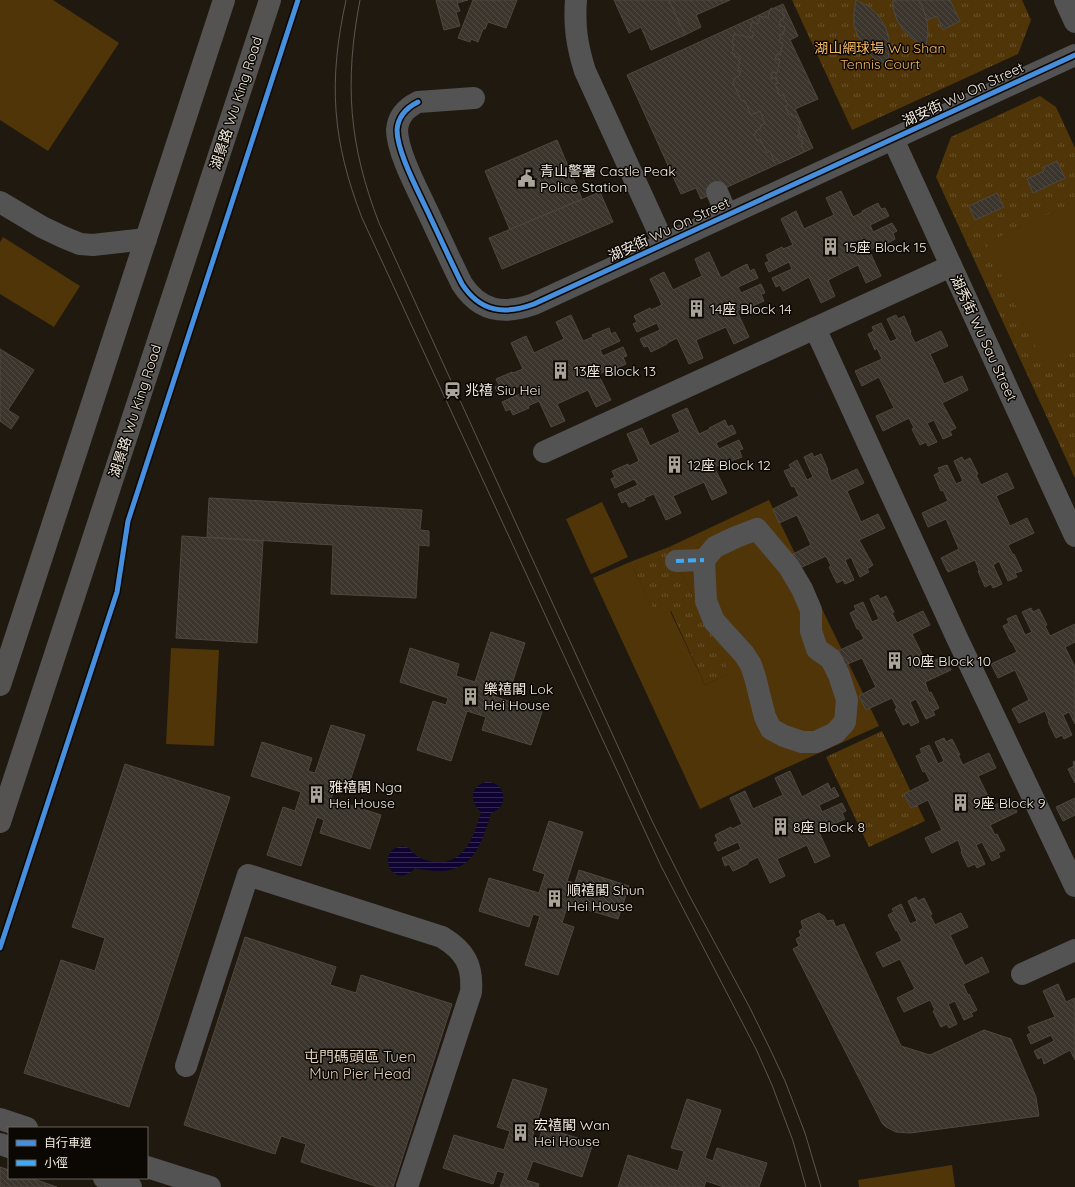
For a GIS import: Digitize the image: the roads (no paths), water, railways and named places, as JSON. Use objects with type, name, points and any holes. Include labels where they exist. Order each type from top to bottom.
[{"type":"main road","points":[[0,686],[224,0]]},
{"type":"main road","name":"湖景路 Wu King Road","points":[[0,822],[270,0]]},
{"type":"street","points":[[576,0],[575,21],[577,41],[586,71],[664,244]]},
{"type":"street","points":[[1065,0],[1075,22]]},
{"type":"street","name":"湖安街 Wu On Street","points":[[474,98],[418,102],[410,106],[403,113],[397,130],[399,141],[415,184],[468,294],[488,308],[507,311],[523,308],[1075,56]]},
{"type":"street","name":"湖秀街 Wu Sau Street","points":[[893,139],[1075,536]]},
{"type":"street","points":[[717,192],[728,215]]},
{"type":"street","points":[[0,202],[42,227],[80,244],[93,245],[146,239]]},
{"type":"street","points":[[544,452],[951,266]]},
{"type":"street","points":[[815,328],[957,638],[1075,886]]},
{"type":"street","points":[[676,561],[704,560],[715,547],[736,537],[757,530],[789,567],[802,589],[811,610],[811,631],[817,649],[830,659],[838,675],[847,700],[845,722],[835,733],[816,742],[802,742],[784,736],[771,729],[765,717],[751,665],[744,654],[714,621],[706,601],[704,560]]},
{"type":"street","points":[[186,1066],[248,875],[442,937],[452,943],[466,960],[472,981],[471,992],[446,1047],[407,1187]]},
{"type":"street","points":[[1022,974],[1075,950]]},
{"type":"street","points":[[0,1119],[24,1127]]},
{"type":"street","points":[[148,1167],[210,1187]]},
{"type":"street","points":[[107,1179],[131,1187]]},
{"type":"tram line","points":[[346,0],[340,30],[337,58],[335,84],[336,110],[344,163],[362,218],[661,866],[756,1049],[772,1085],[793,1141],[806,1187]]},
{"type":"tram line","points":[[360,0],[352,59],[352,113],[361,167],[379,223],[652,821],[689,895],[750,1008],[785,1081],[805,1133],[821,1187]]},
{"type":"place","name":"青山警署 Castle Peak Police Station","points":[[527,179]]},
{"type":"place","name":"15座 Block 15","points":[[831,247]]},
{"type":"place","name":"14座 Block 14","points":[[697,309]]},
{"type":"place","name":"13座 Block 13","points":[[561,371]]},
{"type":"place","name":"兆禧 Siu Hei","points":[[452,390]]},
{"type":"place","name":"12座 Block 12","points":[[675,465]]},
{"type":"place","name":"10座 Block 10","points":[[894,661]]},
{"type":"place","name":"樂禧閣 Lok Hei House","points":[[471,697]]},
{"type":"place","name":"雅禧閣 Nga Hei House","points":[[316,795]]},
{"type":"place","name":"9座 Block 9","points":[[960,803]]},
{"type":"place","name":"8座 Block 8","points":[[780,827]]},
{"type":"place","name":"順禧閣 Shun Hei House","points":[[554,898]]},
{"type":"place","name":"宏禧閣 Wan Hei House","points":[[521,1133]]},
{"type":"district","name":"屯門碼頭區 Tuen Mun Pier Head","points":[[360,1064]]},
{"type":"park label","name":"湖山網球場 Wu Shan Tennis Court","points":[[880,56]]}]
